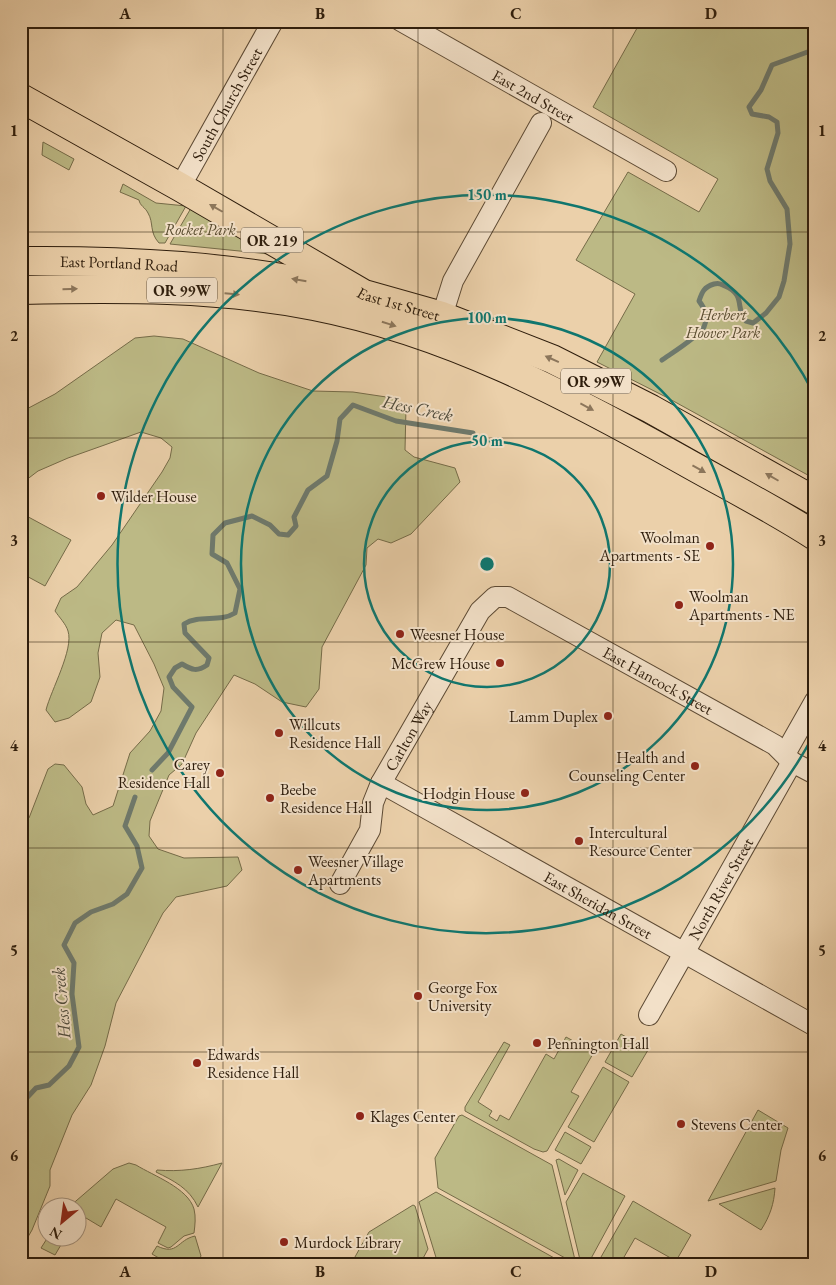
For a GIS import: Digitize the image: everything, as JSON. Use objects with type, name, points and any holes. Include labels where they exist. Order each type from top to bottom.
[{"type":"main road","name":"East 1st Street","points":[[21,98],[180,187],[364,294],[442,316],[510,342],[597,381],[815,501]]},
{"type":"main road","name":"East Portland Road","points":[[21,261],[180,264],[249,272],[364,294]]},
{"type":"main road","name":"East Portland Road","points":[[21,290],[197,291],[259,297],[342,312]]},
{"type":"main road","name":"East 1st Street","points":[[342,312],[374,319],[425,336],[512,370],[583,405],[809,531]]},
{"type":"street","name":"South Church Street","points":[[180,187],[273,21]]},
{"type":"street","name":"East 2nd Street","points":[[401,21],[666,171]]},
{"type":"street","points":[[442,316],[452,281],[541,123]]},
{"type":"street","name":"East Hancock Street","points":[[495,597],[508,597],[775,745],[788,758],[815,774]]},
{"type":"street","name":"Carlton Way","points":[[340,884],[370,830],[373,803],[381,784],[480,611],[495,597]]},
{"type":"street","name":"North River Street","points":[[649,1014],[788,758],[815,701]]},
{"type":"street","name":"East Sheridan Street","points":[[381,784],[815,1026]]},
{"type":"green space","name":"Herbert Hoover Park","points":[[641,21],[815,21],[815,479],[666,397],[597,362],[635,294],[576,260],[628,172],[699,212],[718,179],[593,107]]},
{"type":"green space","points":[[43,142],[74,159],[69,170],[42,155]]},
{"type":"green space","points":[[123,184],[156,203],[186,206],[165,243],[159,243],[156,239],[150,217],[139,200],[120,192]]},
{"type":"green space","name":"Rocket Park","points":[[194,203],[269,254],[170,244]]},
{"type":"green space","points":[[154,336],[183,339],[259,373],[313,391],[353,392],[393,398],[406,407],[405,450],[414,457],[455,468],[460,482],[411,534],[391,543],[378,539],[367,548],[366,565],[322,647],[319,689],[306,707],[282,702],[255,684],[234,675],[196,733],[182,764],[169,775],[150,821],[149,836],[158,849],[184,858],[238,857],[242,870],[227,886],[176,897],[163,913],[116,1003],[105,1046],[91,1085],[72,1115],[50,1170],[50,1186],[45,1198],[38,1198],[38,1215],[21,1249],[21,822],[29,818],[48,769],[55,764],[64,765],[82,787],[86,804],[93,815],[113,806],[130,753],[150,731],[161,711],[164,688],[134,625],[116,620],[102,633],[98,653],[100,677],[91,702],[69,718],[55,722],[46,710],[65,659],[69,639],[67,628],[55,611],[61,598],[77,587],[112,545],[162,472],[170,458],[172,447],[161,438],[141,432],[68,458],[38,471],[21,484],[21,412],[55,394],[135,338]]},
{"type":"green space","points":[[21,513],[71,540],[45,586],[21,573]]},
{"type":"green space","points":[[621,1034],[648,1050],[632,1077],[605,1062]]},
{"type":"green space","points":[[566,1037],[594,1052],[571,1092],[579,1096],[547,1151],[543,1152],[534,1149],[465,1111],[465,1107],[504,1042],[510,1045],[478,1102],[492,1111],[489,1116],[497,1121],[500,1115],[509,1120],[546,1054],[554,1059]]},
{"type":"green space","points":[[603,1067],[629,1082],[594,1142],[568,1127]]},
{"type":"green space","points":[[758,1110],[788,1128],[781,1150],[776,1181],[708,1201]]},
{"type":"green space","points":[[462,1115],[552,1165],[576,1264],[438,1188],[435,1158],[459,1116]]},
{"type":"green space","points":[[565,1132],[591,1147],[581,1164],[555,1150]]},
{"type":"green space","points":[[559,1159],[578,1170],[565,1195],[556,1160]]},
{"type":"green space","points":[[129,1163],[136,1165],[178,1189],[191,1202],[194,1209],[194,1233],[184,1236],[168,1248],[158,1243],[166,1227],[116,1199],[101,1227],[88,1219],[88,1198],[79,1198],[113,1169]]},
{"type":"green space","points":[[222,1163],[198,1207],[186,1190],[156,1172],[157,1170],[190,1170]]},
{"type":"green space","points":[[583,1173],[625,1196],[588,1264],[581,1264],[566,1202]]},
{"type":"green space","points":[[775,1188],[771,1210],[761,1230],[719,1204]]},
{"type":"green space","points":[[436,1192],[565,1264],[438,1264],[419,1202]]},
{"type":"green space","points":[[633,1201],[691,1235],[676,1261],[635,1238],[620,1264],[597,1264]]},
{"type":"green space","points":[[413,1205],[415,1206],[428,1249],[420,1264],[351,1264],[369,1232]]},
{"type":"green space","points":[[195,1236],[201,1256],[196,1264],[169,1264],[152,1254],[157,1246],[164,1249],[174,1248]]},
{"type":"green space","points":[[41,1248],[59,1248],[55,1255]]},
{"type":"waterway","name":"Hess Creek","points":[[662,360],[691,340],[704,327],[705,313],[699,301],[702,292],[706,288],[719,284],[732,290],[738,298],[746,321],[753,323],[766,313],[779,297],[784,281],[790,244],[787,209],[770,181],[767,169],[778,133],[777,122],[769,117],[752,114],[749,107],[761,90],[772,65],[813,50],[815,41]]},
{"type":"waterway","name":"Hess Creek","points":[[152,770],[168,753],[192,707],[173,687],[169,677],[175,668],[182,664],[192,669],[197,669],[207,665],[209,658],[185,633],[184,624],[196,619],[223,618],[235,613],[240,589],[227,563],[212,554],[213,535],[225,523],[252,516],[270,525],[279,534],[288,535],[296,526],[294,517],[308,490],[327,476],[337,441],[340,419],[353,405],[396,421],[473,433]]},
{"type":"waterway","name":"Hess Creek","points":[[21,1104],[36,1088],[49,1085],[69,1066],[79,1047],[72,994],[74,963],[64,945],[75,923],[91,912],[113,904],[127,894],[142,868],[137,846],[125,826],[135,797]]},
{"type":"place","name":"Wilder House","points":[[101,496]]},
{"type":"place","name":"Woolman Apartments - SE","points":[[710,546]]},
{"type":"place","name":"Woolman Apartments - NE","points":[[679,605]]},
{"type":"place","name":"Weesner House","points":[[400,634]]},
{"type":"place","name":"McGrew House","points":[[500,663]]},
{"type":"place","name":"Lamm Duplex","points":[[608,716]]},
{"type":"place","name":"Willcuts Residence Hall","points":[[279,733]]},
{"type":"place","name":"Health and Counseling Center","points":[[695,766]]},
{"type":"place","name":"Carey Residence Hall","points":[[220,773]]},
{"type":"place","name":"Hodgin House","points":[[525,793]]},
{"type":"place","name":"Beebe Residence Hall","points":[[270,798]]},
{"type":"place","name":"Intercultural Resource Center","points":[[579,841]]},
{"type":"place","name":"Weesner Village Apartments","points":[[298,870]]},
{"type":"place","name":"George Fox University","points":[[418,996]]},
{"type":"place","name":"Pennington Hall","points":[[537,1043]]},
{"type":"place","name":"Edwards Residence Hall","points":[[197,1063]]},
{"type":"place","name":"Klages Center","points":[[360,1116]]},
{"type":"place","name":"Stevens Center","points":[[681,1124]]},
{"type":"place","name":"Murdock Library","points":[[284,1242]]}]
